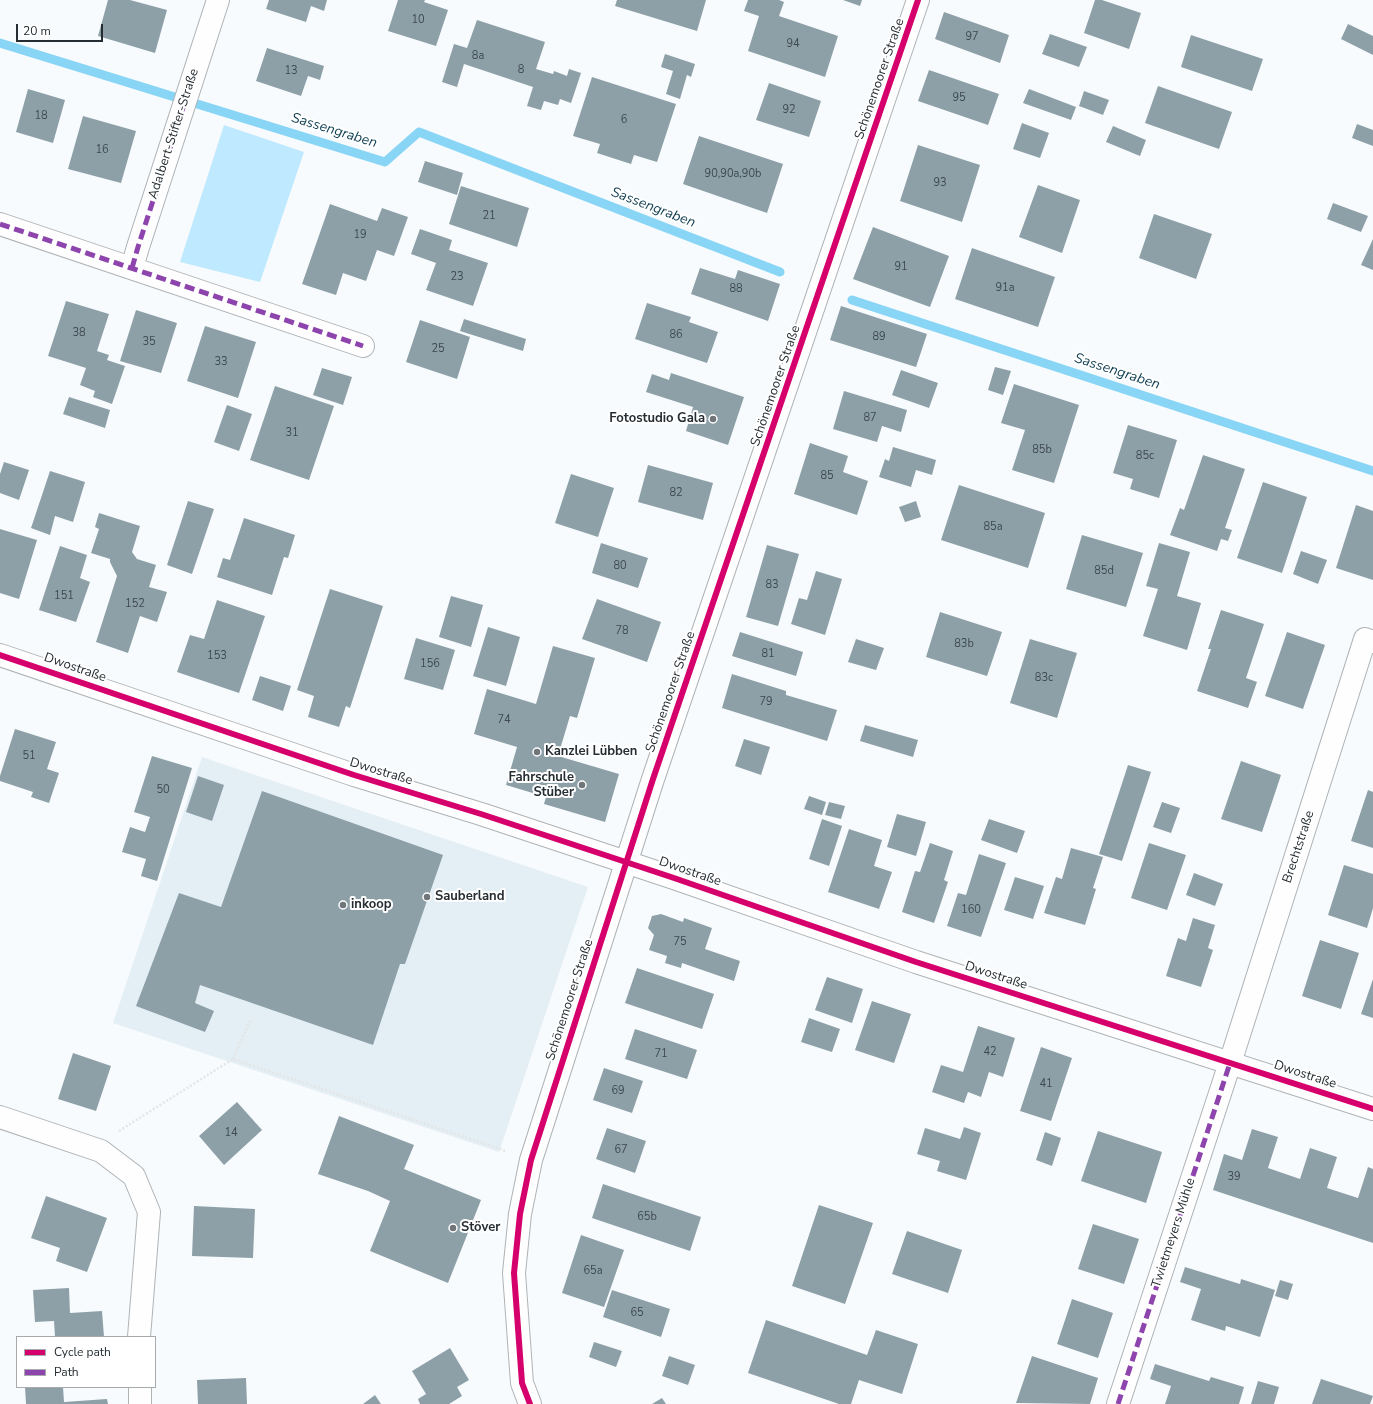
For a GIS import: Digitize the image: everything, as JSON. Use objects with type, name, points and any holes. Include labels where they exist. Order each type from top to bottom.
[{"type":"street","name":"Adalbert-Stifter-Straße","points":[[132,268],[218,0]]},
{"type":"street","name":"Schönemoorer Straße","points":[[530,1404],[522,1383],[514,1273],[520,1214],[531,1160],[711,607],[918,0]]},
{"type":"street","points":[[0,224],[363,346]]},
{"type":"street","name":"Brechtstraße","points":[[1230,1062],[1365,639],[1373,642]]},
{"type":"street","name":"Dwostraße","points":[[0,655],[346,773],[481,814],[627,862],[916,962],[1373,1109]]},
{"type":"street","name":"Twietmeyers Mühle","points":[[1118,1404],[1230,1062]]},
{"type":"street","points":[[0,1117],[101,1151],[134,1176],[149,1212],[139,1336]]},
{"type":"street","points":[[140,1388],[140,1404]]},
{"type":"path","points":[[92,1149],[233,1059],[250,1022]]},
{"type":"path","points":[[233,1059],[531,1160]]},
{"type":"shaded area","points":[[224,125],[304,152],[260,282],[180,262]]},
{"type":"shaded area","points":[[202,757],[588,887],[499,1152],[113,1023]]},
{"type":"building","points":[[108,0],[130,0],[167,10],[155,53],[98,36]]},
{"type":"building","points":[[269,0],[327,0],[324,11],[311,6],[306,22],[266,9]]},
{"type":"building","points":[[398,0],[425,0],[424,2],[448,10],[436,46],[388,31]]},
{"type":"building","points":[[617,0],[706,0],[697,31],[615,6]]},
{"type":"building","points":[[748,0],[779,0],[784,2],[779,16],[838,36],[825,77],[748,51],[759,16],[744,11]]},
{"type":"building","points":[[843,0],[862,0],[860,6]]},
{"type":"building","points":[[1095,0],[1102,0],[1141,13],[1129,49],[1084,33]]},
{"type":"building","points":[[944,12],[1009,35],[1000,63],[935,39]]},
{"type":"building","points":[[477,20],[545,42],[536,69],[553,74],[554,71],[567,76],[569,69],[581,73],[571,103],[560,99],[558,105],[544,101],[541,110],[527,106],[533,87],[464,64],[457,87],[442,82],[454,44],[467,48]]},
{"type":"building","points":[[1348,24],[1373,36],[1373,55],[1341,39]]},
{"type":"building","points":[[1050,34],[1087,47],[1079,67],[1042,54]]},
{"type":"building","points":[[1191,35],[1263,59],[1252,91],[1181,67]]},
{"type":"building","points":[[267,48],[324,66],[320,80],[308,76],[301,96],[256,81]]},
{"type":"building","points":[[665,54],[695,64],[691,77],[687,75],[680,99],[666,94],[673,71],[661,67]]},
{"type":"building","points":[[929,70],[999,94],[988,125],[918,101]]},
{"type":"building","points":[[592,77],[676,104],[657,162],[634,155],[631,164],[597,153],[600,144],[573,136]]},
{"type":"building","points":[[769,83],[821,101],[809,137],[756,120]]},
{"type":"building","points":[[1158,86],[1232,112],[1219,149],[1145,123]]},
{"type":"building","points":[[28,89],[65,100],[53,143],[16,132]]},
{"type":"building","points":[[1029,89],[1076,107],[1071,120],[1023,103]]},
{"type":"building","points":[[1084,91],[1109,100],[1103,115],[1079,106]]},
{"type":"building","points":[[83,116],[136,131],[121,183],[68,169]]},
{"type":"building","points":[[1022,123],[1049,133],[1040,158],[1013,149]]},
{"type":"building","points":[[1357,124],[1373,130],[1373,146],[1352,138]]},
{"type":"building","points":[[1113,126],[1146,140],[1140,156],[1106,142]]},
{"type":"building","points":[[699,136],[783,164],[767,213],[683,184]]},
{"type":"building","points":[[918,145],[980,165],[962,222],[900,201]]},
{"type":"building","points":[[425,161],[463,173],[457,195],[418,182]]},
{"type":"building","points":[[1038,185],[1080,200],[1062,253],[1019,237]]},
{"type":"building","points":[[461,186],[529,208],[517,247],[449,224]]},
{"type":"building","points":[[1333,203],[1368,216],[1361,232],[1327,219]]},
{"type":"building","points":[[330,204],[377,221],[382,208],[408,217],[394,256],[377,250],[366,281],[343,273],[336,295],[302,284]]},
{"type":"building","points":[[1154,214],[1212,234],[1196,279],[1139,258]]},
{"type":"building","points":[[873,227],[949,256],[930,307],[853,279]]},
{"type":"building","points":[[420,229],[452,240],[449,250],[488,263],[473,306],[426,290],[436,263],[411,254]]},
{"type":"building","points":[[1373,239],[1373,270],[1361,265]]},
{"type":"building","points":[[972,248],[1055,277],[1038,327],[955,299]]},
{"type":"building","points":[[700,268],[735,279],[738,270],[780,284],[768,321],[691,294]]},
{"type":"building","points":[[66,301],[109,314],[97,351],[109,355],[107,360],[125,366],[112,404],[93,397],[95,391],[80,385],[86,368],[48,356]]},
{"type":"building","points":[[647,303],[691,317],[689,322],[718,332],[707,363],[635,339]]},
{"type":"building","points":[[841,306],[927,334],[916,367],[830,340]]},
{"type":"building","points":[[136,310],[177,323],[161,373],[120,361]]},
{"type":"building","points":[[464,319],[526,339],[523,351],[460,331]]},
{"type":"building","points":[[420,320],[470,337],[457,379],[406,362]]},
{"type":"building","points":[[205,326],[256,342],[238,398],[187,381]]},
{"type":"building","points":[[995,367],[1011,371],[1003,395],[988,390]]},
{"type":"building","points":[[322,368],[352,377],[343,405],[313,395]]},
{"type":"building","points":[[901,370],[938,383],[929,408],[892,395]]},
{"type":"building","name":"Fotostudio Gala","points":[[671,373],[744,397],[728,445],[686,431],[693,407],[646,392],[652,374],[669,380]]},
{"type":"building","points":[[1014,384],[1079,405],[1054,483],[1012,470],[1025,430],[1001,423]]},
{"type":"building","points":[[275,386],[334,406],[309,480],[250,460]]},
{"type":"building","points":[[844,391],[907,410],[901,432],[882,426],[877,442],[833,429]]},
{"type":"building","points":[[69,397],[110,410],[105,428],[63,414]]},
{"type":"building","points":[[227,405],[252,414],[239,451],[214,442]]},
{"type":"building","points":[[1128,425],[1177,440],[1159,498],[1130,489],[1133,479],[1113,473]]},
{"type":"building","points":[[810,443],[848,456],[843,472],[868,481],[857,515],[794,494]]},
{"type":"building","points":[[893,447],[936,460],[932,475],[916,470],[911,487],[879,477],[885,459],[889,461]]},
{"type":"building","points":[[1203,455],[1245,469],[1225,528],[1232,530],[1228,541],[1221,539],[1217,551],[1170,535],[1180,508],[1184,510]]},
{"type":"building","points":[[4,462],[29,470],[19,500],[0,493],[0,474]]},
{"type":"building","points":[[648,465],[713,483],[703,520],[638,502]]},
{"type":"building","points":[[50,471],[85,482],[73,522],[55,516],[50,535],[31,528]]},
{"type":"building","points":[[571,474],[614,488],[598,537],[555,523]]},
{"type":"building","points":[[1263,482],[1307,497],[1282,573],[1237,558]]},
{"type":"building","points":[[959,485],[1045,513],[1028,568],[941,540]]},
{"type":"building","points":[[188,501],[214,509],[192,574],[167,565]]},
{"type":"building","points":[[916,501],[921,517],[905,522],[899,507]]},
{"type":"building","points":[[1356,505],[1373,511],[1373,580],[1336,568]]},
{"type":"building","points":[[99,513],[140,526],[132,552],[137,559],[156,565],[149,587],[167,592],[157,622],[140,616],[128,653],[96,642],[117,576],[110,559],[91,553],[99,529],[95,527]]},
{"type":"building","points":[[244,518],[295,535],[288,558],[284,557],[272,595],[217,577],[223,558],[230,560]]},
{"type":"building","points":[[0,529],[37,540],[19,599],[0,593]]},
{"type":"building","points":[[1082,535],[1143,553],[1126,607],[1066,589]]},
{"type":"building","points":[[601,543],[648,558],[638,588],[592,573]]},
{"type":"building","points":[[1159,543],[1190,552],[1177,596],[1201,603],[1187,650],[1143,636],[1158,589],[1146,586]]},
{"type":"building","points":[[767,545],[799,554],[778,626],[746,617]]},
{"type":"building","points":[[60,546],[87,555],[80,578],[90,582],[76,622],[39,610]]},
{"type":"building","points":[[1301,551],[1327,560],[1318,584],[1293,574]]},
{"type":"building","points":[[816,571],[842,579],[825,635],[791,624],[799,598],[807,600]]},
{"type":"building","points":[[330,589],[383,606],[350,708],[346,706],[339,727],[308,717],[314,696],[297,690]]},
{"type":"building","points":[[451,596],[483,605],[471,647],[439,637]]},
{"type":"building","points":[[597,599],[661,622],[647,662],[582,639]]},
{"type":"building","points":[[217,600],[265,616],[239,693],[177,672],[190,635],[204,639]]},
{"type":"building","points":[[1221,610],[1264,624],[1246,678],[1257,682],[1248,708],[1197,691],[1211,649],[1208,649]]},
{"type":"building","points":[[940,612],[1002,632],[987,676],[926,657]]},
{"type":"building","points":[[488,627],[520,637],[506,686],[473,676]]},
{"type":"building","points":[[740,632],[803,652],[796,676],[732,656]]},
{"type":"building","points":[[1287,632],[1325,645],[1303,709],[1265,696]]},
{"type":"building","points":[[416,638],[455,650],[443,690],[404,679]]},
{"type":"building","points":[[856,639],[884,648],[876,670],[848,662]]},
{"type":"building","points":[[1030,639],[1077,653],[1057,718],[1010,703]]},
{"type":"building","points":[[553,646],[595,658],[577,718],[570,716],[558,756],[619,774],[605,822],[544,804],[546,797],[506,785],[517,747],[474,734],[487,689],[536,704]]},
{"type":"building","points":[[732,674],[786,691],[786,695],[837,710],[827,741],[722,708]]},
{"type":"building","points":[[260,676],[291,686],[283,711],[252,700]]},
{"type":"building","points":[[865,725],[918,740],[913,757],[860,741]]},
{"type":"building","points":[[15,729],[56,742],[47,769],[59,773],[49,803],[31,797],[33,792],[0,781],[0,776]]},
{"type":"building","points":[[744,739],[770,747],[761,775],[735,766]]},
{"type":"building","points":[[152,756],[192,768],[157,881],[141,876],[146,859],[122,852],[130,827],[145,832],[150,817],[134,812]]},
{"type":"building","points":[[1241,761],[1281,775],[1262,832],[1221,819]]},
{"type":"building","points":[[1128,765],[1151,772],[1122,861],[1099,854]]},
{"type":"building","points":[[198,776],[224,785],[212,821],[186,812]]},
{"type":"building","points":[[1368,790],[1373,792],[1373,848],[1351,841]]},
{"type":"building","points":[[262,791],[443,855],[405,964],[400,964],[373,1045],[200,985],[195,1003],[214,1011],[205,1032],[136,1006],[179,893],[221,907]]},
{"type":"building","points":[[809,796],[826,802],[822,815],[804,809]]},
{"type":"building","points":[[829,802],[845,806],[841,819],[825,815]]},
{"type":"building","points":[[1162,802],[1180,808],[1171,833],[1153,827]]},
{"type":"building","points":[[897,814],[926,822],[916,856],[887,847]]},
{"type":"building","points":[[822,819],[842,826],[829,866],[809,859]]},
{"type":"building","points":[[989,819],[1025,831],[1017,853],[981,840]]},
{"type":"building","points":[[849,829],[882,840],[874,866],[892,872],[879,909],[828,892]]},
{"type":"building","points":[[930,843],[953,851],[944,880],[948,882],[934,923],[902,912],[915,871],[920,872]]},
{"type":"building","points":[[1149,843],[1186,855],[1167,910],[1131,898]]},
{"type":"building","points":[[1071,848],[1103,857],[1093,888],[1096,889],[1085,925],[1044,913],[1056,877],[1062,879]]},
{"type":"building","points":[[979,854],[1006,863],[981,937],[947,926],[958,893],[966,895]]},
{"type":"building","points":[[1344,865],[1373,874],[1373,908],[1367,928],[1328,915]]},
{"type":"building","points":[[1194,873],[1223,884],[1215,906],[1186,895]]},
{"type":"building","points":[[1015,877],[1044,886],[1033,919],[1004,910]]},
{"type":"building","points":[[661,914],[683,922],[684,918],[712,928],[705,949],[740,961],[734,981],[682,963],[681,968],[665,963],[667,956],[649,950],[654,935],[648,928],[652,916]]},
{"type":"building","points":[[1193,918],[1215,925],[1208,948],[1213,950],[1201,987],[1166,976],[1178,938],[1186,941]]},
{"type":"building","points":[[1320,940],[1359,953],[1341,1009],[1302,996]]},
{"type":"building","points":[[637,968],[714,994],[702,1029],[625,1003]]},
{"type":"building","points":[[827,977],[863,989],[852,1023],[815,1010]]},
{"type":"building","points":[[1373,979],[1373,1018],[1361,1014]]},
{"type":"building","points":[[872,1001],[911,1014],[894,1063],[855,1050]]},
{"type":"building","points":[[809,1018],[840,1029],[832,1052],[801,1042]]},
{"type":"building","points":[[978,1026],[1015,1038],[1003,1077],[989,1072],[981,1097],[968,1092],[964,1103],[932,1092],[941,1065],[963,1072]]},
{"type":"building","points":[[635,1029],[697,1050],[687,1079],[625,1059]]},
{"type":"building","points":[[1041,1047],[1072,1058],[1051,1121],[1020,1111]]},
{"type":"building","points":[[73,1053],[111,1066],[96,1111],[58,1099]]},
{"type":"building","points":[[604,1068],[643,1081],[632,1113],[593,1100]]},
{"type":"building","points":[[237,1102],[262,1130],[224,1165],[199,1136]]},
{"type":"building","points":[[339,1116],[414,1145],[404,1169],[481,1200],[448,1283],[370,1251],[390,1201],[368,1191],[318,1174]]},
{"type":"building","points":[[964,1127],[981,1133],[966,1180],[937,1171],[940,1161],[917,1154],[925,1128],[960,1139]]},
{"type":"building","points":[[607,1128],[646,1141],[635,1173],[596,1159]]},
{"type":"building","points":[[1252,1129],[1278,1137],[1268,1168],[1300,1179],[1310,1148],[1337,1157],[1327,1188],[1358,1198],[1368,1167],[1373,1169],[1373,1243],[1213,1190],[1224,1154],[1242,1160]]},
{"type":"building","points":[[1098,1131],[1162,1152],[1146,1203],[1081,1181]]},
{"type":"building","points":[[1045,1132],[1061,1138],[1052,1166],[1036,1160]]},
{"type":"building","points":[[603,1184],[701,1217],[690,1251],[592,1218]]},
{"type":"building","points":[[46,1196],[107,1218],[87,1272],[56,1261],[60,1248],[31,1238]]},
{"type":"building","points":[[819,1205],[873,1223],[845,1304],[792,1286]]},
{"type":"building","points":[[194,1206],[255,1209],[253,1258],[192,1256]]},
{"type":"building","points":[[1093,1224],[1139,1239],[1124,1284],[1078,1269]]},
{"type":"building","points":[[907,1231],[962,1250],[948,1293],[892,1274]]},
{"type":"building","points":[[581,1235],[624,1250],[604,1307],[562,1293]]},
{"type":"building","points":[[1185,1267],[1240,1284],[1241,1279],[1275,1290],[1260,1337],[1226,1326],[1225,1331],[1191,1320],[1201,1289],[1180,1282]]},
{"type":"building","points":[[1280,1280],[1293,1284],[1288,1300],[1275,1296]]},
{"type":"building","points":[[69,1288],[70,1313],[102,1311],[104,1336],[55,1336],[54,1321],[35,1322],[33,1290]]},
{"type":"building","points":[[612,1290],[670,1309],[661,1337],[603,1317]]},
{"type":"building","points":[[1072,1299],[1113,1313],[1098,1358],[1057,1344]]},
{"type":"building","points":[[766,1320],[867,1355],[876,1330],[918,1344],[902,1394],[859,1380],[851,1404],[839,1404],[748,1373]]},
{"type":"building","points":[[594,1342],[622,1351],[616,1367],[589,1357]]},
{"type":"building","points":[[450,1348],[469,1380],[457,1387],[462,1396],[449,1404],[420,1404],[418,1399],[426,1394],[412,1371]]},
{"type":"building","points":[[669,1356],[695,1365],[688,1385],[662,1376]]},
{"type":"building","points":[[1032,1356],[1098,1378],[1090,1404],[1016,1403]]},
{"type":"building","points":[[1155,1364],[1209,1381],[1211,1377],[1244,1387],[1239,1404],[1165,1404],[1171,1386],[1150,1379]]},
{"type":"building","points":[[246,1378],[247,1404],[198,1404],[197,1380]]},
{"type":"building","points":[[1321,1379],[1373,1396],[1370,1404],[1312,1404]]},
{"type":"building","points":[[1258,1381],[1279,1387],[1274,1404],[1251,1404]]},
{"type":"building","points":[[25,1388],[63,1388],[64,1402],[107,1399],[108,1404],[26,1404]]},
{"type":"building","points":[[375,1395],[381,1404],[363,1404]]},
{"type":"building","points":[[662,1398],[666,1404],[652,1404]]},
{"type":"waterway","name":"Sassengraben","points":[[0,43],[385,162],[419,132],[780,272]]},
{"type":"waterway","name":"Sassengraben","points":[[852,300],[1373,471]]},
{"type":"marked path","points":[[132,268],[192,80]]},
{"type":"marked path","points":[[0,224],[363,346]]},
{"type":"marked path","points":[[1118,1404],[1230,1063]]},
{"type":"cycle path","points":[[530,1404],[522,1383],[514,1273],[520,1214],[531,1160],[653,779],[918,0]]},
{"type":"cycle path","points":[[0,655],[354,775],[481,814],[674,878],[916,962],[1373,1109]]},
{"type":"place","name":"Fotostudio Gala","points":[[713,419]]},
{"type":"place","name":"Kanzlei Lübben","points":[[537,752]]},
{"type":"place","name":"Fahrschule Stüber","points":[[582,785]]},
{"type":"place","name":"Sauberland","points":[[427,897]]},
{"type":"place","name":"inkoop","points":[[343,905]]},
{"type":"place","name":"Stöver","points":[[453,1228]]}]
